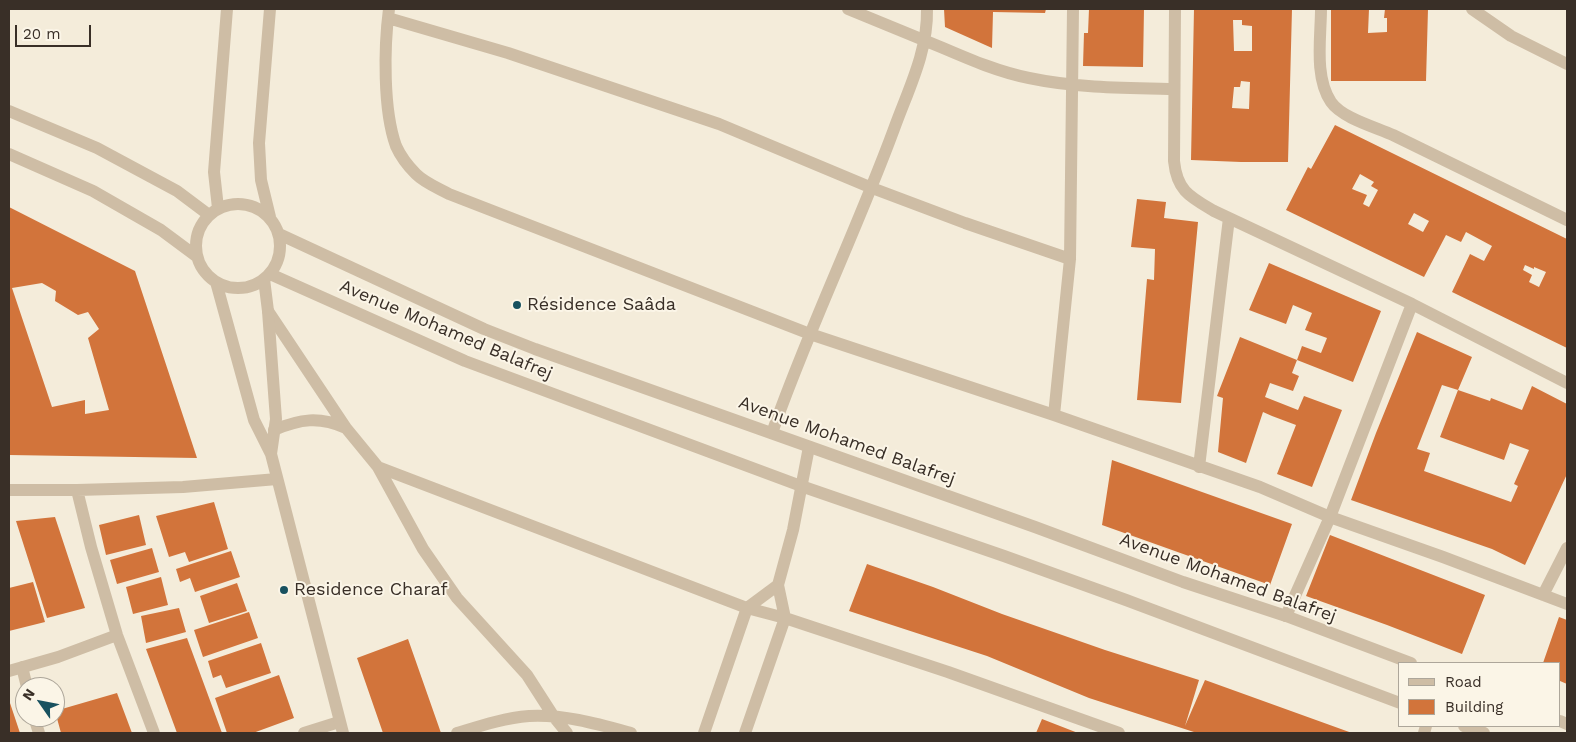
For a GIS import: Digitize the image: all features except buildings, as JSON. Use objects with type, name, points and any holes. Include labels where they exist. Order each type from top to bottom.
[{"type":"street","points":[[213,211],[214,172],[227,9]]},
{"type":"street","points":[[270,9],[259,161],[261,180],[270,217],[279,234],[281,244],[279,255],[276,265],[267,276],[246,288],[226,286],[216,282],[207,275],[200,266],[196,256],[195,245],[201,223],[213,211],[232,203],[246,203],[259,208],[270,217]]},
{"type":"street","points":[[848,9],[1000,70],[1028,78],[1073,85],[1174,89]]},
{"type":"street","points":[[772,433],[810,334],[872,188],[916,74],[925,41],[928,9]]},
{"type":"street","points":[[1054,415],[1070,259],[1073,9]]},
{"type":"street","points":[[1175,9],[1174,161],[1178,182],[1190,196],[1229,218],[1412,304],[1567,383]]},
{"type":"street","points":[[1321,9],[1320,68],[1322,81],[1331,103],[1346,115],[1388,132],[1567,220]]},
{"type":"street","points":[[1472,9],[1510,36],[1567,64]]},
{"type":"street","points":[[1070,259],[965,223],[872,188],[719,124],[388,14],[387,100],[390,124],[397,147],[415,174],[449,194],[810,334],[1054,415],[1260,487],[1330,517],[1567,604]]},
{"type":"street","points":[[9,111],[97,148],[213,211]]},
{"type":"street","points":[[9,154],[93,191],[161,230],[196,256]]},
{"type":"street","points":[[1199,466],[1229,218]]},
{"type":"street","name":"Avenue Mohamed Balafrej","points":[[279,234],[501,336],[535,349],[1035,527],[1183,582],[1286,616],[1408,662]]},
{"type":"street","points":[[267,276],[275,406],[271,454]]},
{"type":"street","name":"Avenue Mohamed Balafrej","points":[[267,276],[464,361],[801,486],[1030,565],[1398,702]]},
{"type":"street","points":[[216,282],[254,420],[271,454],[341,728],[304,733]]},
{"type":"street","points":[[1286,616],[1330,517],[1412,304]]},
{"type":"street","points":[[268,311],[346,428],[378,467],[423,549],[457,598],[527,675],[554,717],[568,733]]},
{"type":"street","points":[[274,430],[290,423],[306,420],[333,422],[346,428]]},
{"type":"street","points":[[745,733],[784,618],[778,585],[793,530],[809,447]]},
{"type":"street","points":[[378,467],[747,608],[784,618],[948,672],[1119,733]]},
{"type":"street","points":[[9,490],[183,487],[277,479]]},
{"type":"street","points":[[77,490],[91,547],[117,635],[154,733]]},
{"type":"street","points":[[1543,595],[1567,548]]},
{"type":"street","points":[[704,733],[747,608],[778,585]]},
{"type":"street","points":[[9,671],[58,657],[117,635]]},
{"type":"street","points":[[22,667],[24,677]]},
{"type":"street","points":[[457,733],[508,719],[529,716],[582,721],[631,733]]},
{"type":"street","points":[[1467,727],[1484,733]]},
{"type":"place","name":"Résidence Saâda","points":[[517,305]]},
{"type":"place","name":"Residence Charaf","points":[[284,590]]}]
